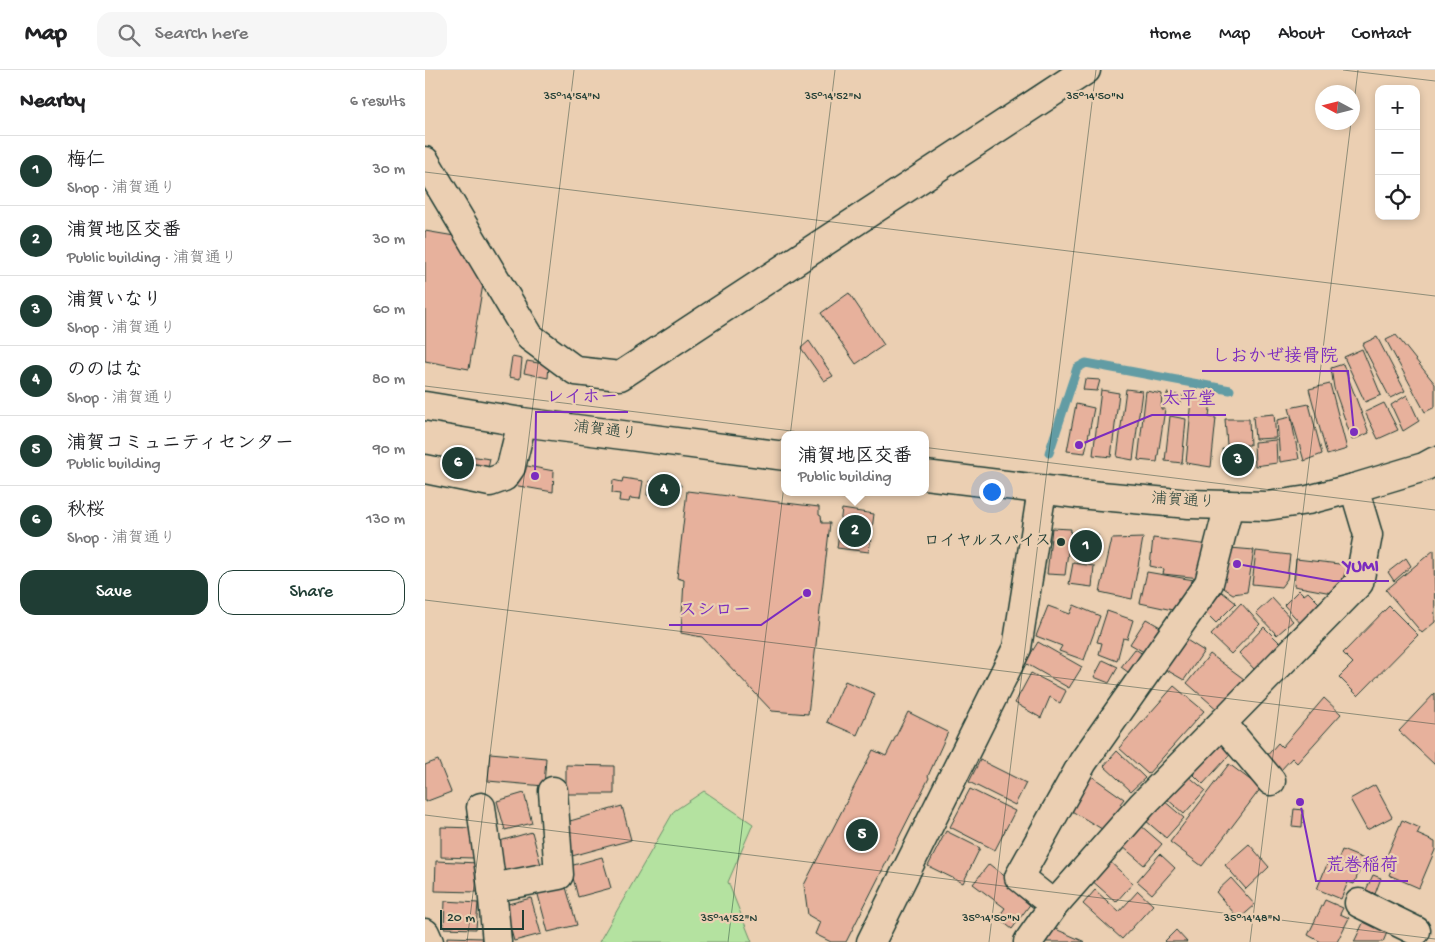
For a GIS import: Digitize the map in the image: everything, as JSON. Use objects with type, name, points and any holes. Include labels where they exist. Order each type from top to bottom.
[{"type":"street","points":[[425,161],[530,337],[576,371],[620,376],[1086,70]]},
{"type":"street","name":"浦賀通り","points":[[425,406],[522,422],[781,455]]},
{"type":"street","points":[[425,470],[490,482],[504,477],[511,467],[522,422]]},
{"type":"street","name":"浦賀通り","points":[[929,475],[1043,490],[1189,504],[1267,506],[1308,500],[1355,488],[1424,467],[1435,461]]},
{"type":"street","points":[[1028,942],[1053,905],[1142,806],[1223,724],[1273,669],[1359,583],[1368,535],[1355,488]]},
{"type":"street","points":[[871,942],[1017,648],[1043,490]]},
{"type":"street","points":[[1053,905],[1019,877],[1083,762],[1209,583],[1229,505]]},
{"type":"street","points":[[1223,724],[1271,781]]},
{"type":"street","points":[[492,888],[559,876],[553,790]]},
{"type":"street","points":[[481,807],[497,942]]},
{"type":"street","points":[[1359,903],[1421,938]]},
{"type":"street","points":[[425,933],[429,942]]},
{"type":"green space","points":[[704,791],[753,824],[728,882],[752,942],[599,942],[674,811]]},
{"type":"building","points":[[425,231],[490,242],[469,369],[425,361]]},
{"type":"building","points":[[849,293],[884,345],[856,364],[821,313]]},
{"type":"building","points":[[1396,335],[1435,384],[1435,407],[1425,412],[1386,340]]},
{"type":"building","points":[[1377,337],[1405,391],[1390,398],[1362,344]]},
{"type":"building","points":[[809,341],[833,376],[824,381],[801,348]]},
{"type":"building","points":[[1362,349],[1381,395],[1365,402],[1344,357]]},
{"type":"building","points":[[512,357],[522,359],[520,379],[509,377]]},
{"type":"building","points":[[527,361],[549,365],[548,378],[524,373]]},
{"type":"building","points":[[1343,364],[1369,433],[1352,440],[1334,388],[1331,368]]},
{"type":"building","points":[[1085,379],[1100,380],[1097,391],[1083,390]]},
{"type":"building","points":[[1330,384],[1347,449],[1327,455],[1309,389]]},
{"type":"building","points":[[1126,389],[1142,391],[1133,460],[1117,457]]},
{"type":"building","points":[[1101,390],[1119,393],[1111,457],[1093,455]]},
{"type":"building","points":[[1146,391],[1162,394],[1161,409],[1165,409],[1157,462],[1138,460]]},
{"type":"building","points":[[1167,393],[1182,396],[1181,404],[1167,401]]},
{"type":"building","points":[[1407,395],[1419,421],[1403,431],[1391,405]]},
{"type":"building","points":[[1192,399],[1211,400],[1209,417],[1216,418],[1211,467],[1186,463]]},
{"type":"building","points":[[1384,403],[1398,430],[1378,439],[1365,412]]},
{"type":"building","points":[[1076,404],[1094,408],[1085,453],[1067,451]]},
{"type":"building","points":[[1309,404],[1322,454],[1304,461],[1289,408]]},
{"type":"building","points":[[1274,414],[1276,438],[1255,439],[1253,416]]},
{"type":"building","points":[[1170,416],[1186,419],[1182,463],[1165,461]]},
{"type":"building","points":[[1291,417],[1299,459],[1280,462],[1277,420]]},
{"type":"building","points":[[1225,419],[1249,419],[1250,445],[1227,445]]},
{"type":"building","points":[[1276,440],[1277,463],[1255,466],[1254,442]]},
{"type":"building","points":[[1222,449],[1248,449],[1249,465],[1224,467]]},
{"type":"building","points":[[450,453],[490,459],[487,473],[448,468]]},
{"type":"building","points":[[522,465],[554,471],[553,492],[507,484]]},
{"type":"building","points":[[623,478],[643,481],[640,499],[630,498],[629,502],[619,501],[620,494],[612,493],[613,480],[622,482]]},
{"type":"building","points":[[649,481],[681,485],[679,498],[647,495]]},
{"type":"building","points":[[687,491],[819,507],[822,523],[830,523],[808,714],[772,711],[702,637],[681,633],[684,580],[677,578]]},
{"type":"building","points":[[842,509],[874,514],[869,552],[837,548]]},
{"type":"building","points":[[1052,528],[1071,529],[1065,575],[1047,574]]},
{"type":"building","points":[[1077,532],[1098,535],[1095,558],[1074,555]]},
{"type":"building","points":[[1143,538],[1132,599],[1100,592],[1112,539]]},
{"type":"building","points":[[1153,538],[1210,545],[1200,578],[1163,574],[1164,569],[1150,566]]},
{"type":"building","points":[[1230,548],[1254,550],[1247,592],[1233,594],[1219,585]]},
{"type":"building","points":[[1434,550],[1435,622],[1422,633],[1386,590]]},
{"type":"building","points":[[1256,551],[1290,555],[1287,579],[1281,587],[1252,584]]},
{"type":"building","points":[[1406,558],[1411,566],[1394,581],[1388,572]]},
{"type":"building","points":[[1296,559],[1348,565],[1337,594],[1294,586]]},
{"type":"building","points":[[1073,563],[1094,566],[1092,587],[1069,584]]},
{"type":"building","points":[[1147,572],[1194,580],[1189,599],[1178,599],[1177,611],[1140,603]]},
{"type":"building","points":[[1299,590],[1304,595],[1308,592],[1322,606],[1302,625],[1284,605]]},
{"type":"building","points":[[1222,592],[1236,603],[1216,623],[1204,611]]},
{"type":"building","points":[[1272,598],[1293,621],[1277,635],[1256,613]]},
{"type":"building","points":[[1241,603],[1260,624],[1231,654],[1211,635]]},
{"type":"building","points":[[1074,605],[1100,616],[1084,660],[1059,651],[1062,646],[1036,636],[1048,606],[1070,614]]},
{"type":"building","points":[[1389,606],[1418,635],[1358,696],[1339,677],[1353,663],[1343,653]]},
{"type":"building","points":[[1107,611],[1133,620],[1127,639],[1123,638],[1117,661],[1099,654],[1102,643],[1097,642]]},
{"type":"building","points":[[1146,619],[1164,629],[1149,655],[1130,644]]},
{"type":"building","points":[[1264,627],[1281,644],[1255,670],[1239,653]]},
{"type":"building","points":[[1185,639],[1204,651],[1184,680],[1163,668]]},
{"type":"building","points":[[1038,642],[1082,667],[1069,688],[1025,663]]},
{"type":"building","points":[[1135,649],[1146,656],[1132,675],[1121,667]]},
{"type":"building","points":[[1210,654],[1244,679],[1219,711],[1187,683]]},
{"type":"building","points":[[1103,660],[1118,667],[1109,683],[1094,677]]},
{"type":"building","points":[[1031,673],[1066,691],[1060,703],[1050,697],[1041,718],[1015,703]]},
{"type":"building","points":[[845,681],[875,694],[857,735],[827,722]]},
{"type":"building","points":[[1174,686],[1204,711],[1148,774],[1119,748]]},
{"type":"building","points":[[1435,693],[1435,765],[1399,731]]},
{"type":"building","points":[[1324,698],[1341,714],[1297,763],[1292,758],[1280,771],[1265,758],[1278,743],[1282,747]]},
{"type":"building","points":[[908,712],[948,732],[928,776],[929,778],[846,942],[831,942],[815,934],[820,922],[808,915],[804,885],[873,750],[886,756]]},
{"type":"building","points":[[1224,737],[1236,748],[1203,784],[1192,773]]},
{"type":"building","points":[[1117,751],[1145,778],[1131,791],[1104,766]]},
{"type":"building","points":[[490,753],[546,758],[544,786],[488,781]]},
{"type":"building","points":[[438,760],[451,792],[425,802],[425,765]]},
{"type":"building","points":[[980,760],[1026,783],[1015,805],[969,782]]},
{"type":"building","points":[[1229,764],[1261,788],[1202,866],[1170,842]]},
{"type":"building","points":[[566,765],[614,766],[614,794],[566,794]]},
{"type":"building","points":[[1186,774],[1205,790],[1184,814],[1166,798]]},
{"type":"building","points":[[1090,775],[1124,799],[1120,804],[1125,807],[1107,832],[1070,810]]},
{"type":"building","points":[[1375,785],[1392,817],[1367,830],[1350,799]]},
{"type":"building","points":[[970,789],[1015,811],[995,850],[950,827]]},
{"type":"building","points":[[524,793],[532,823],[505,830],[497,801]]},
{"type":"building","points":[[1163,800],[1184,818],[1166,838],[1145,820]]},
{"type":"building","points":[[622,806],[631,840],[572,856],[563,823]]},
{"type":"building","points":[[1294,809],[1303,810],[1302,827],[1292,826]]},
{"type":"building","points":[[1402,820],[1420,828],[1417,834],[1435,842],[1435,850],[1419,888],[1389,875],[1392,868],[1383,865]]},
{"type":"building","points":[[1140,825],[1162,844],[1144,865],[1122,846]]},
{"type":"building","points":[[441,827],[475,828],[474,858],[441,857]]},
{"type":"building","points":[[946,831],[980,848],[963,883],[928,866]]},
{"type":"building","points":[[532,832],[541,865],[505,875],[496,842]]},
{"type":"building","points":[[1249,844],[1269,867],[1246,889],[1225,865]]},
{"type":"building","points":[[1342,850],[1364,859],[1354,884],[1348,882],[1341,899],[1317,889],[1328,862],[1336,865]]},
{"type":"building","points":[[1160,854],[1175,868],[1152,894],[1137,881]]},
{"type":"building","points":[[602,857],[611,888],[578,897],[570,866]]},
{"type":"building","points":[[1108,860],[1133,883],[1116,902],[1090,879]]},
{"type":"building","points":[[436,861],[478,863],[477,892],[435,891]]},
{"type":"building","points":[[989,864],[1034,899],[1012,929],[998,918],[1005,908],[973,884]]},
{"type":"building","points":[[1373,875],[1381,878],[1375,894],[1366,890]]},
{"type":"building","points":[[1231,878],[1255,905],[1239,919],[1216,892]]},
{"type":"building","points":[[565,884],[577,925],[548,932],[537,891]]},
{"type":"building","points":[[1095,890],[1119,912],[1138,891],[1153,905],[1122,939],[1083,904]]},
{"type":"building","points":[[531,898],[541,934],[514,941],[504,905]]},
{"type":"building","points":[[1325,900],[1343,908],[1340,914],[1349,918],[1337,942],[1321,942],[1308,935]]},
{"type":"building","points":[[445,901],[478,903],[476,929],[444,928]]},
{"type":"building","points":[[1365,919],[1388,930],[1383,942],[1354,942]]},
{"type":"building","points":[[1051,927],[1085,942],[1045,942]]},
{"type":"building","points":[[1176,930],[1187,942],[1164,942]]},
{"type":"building","points":[[447,937],[482,938],[482,942],[447,942]]},
{"type":"waterway","points":[[1049,453],[1077,368],[1086,363],[1230,390]]},
{"type":"place","name":"しおかぜ接骨院","points":[[1354,432]]},
{"type":"place","name":"太平堂","points":[[1079,445]]},
{"type":"place","name":"浦賀いなり","points":[[1238,460]]},
{"type":"place","name":"秋桜","points":[[458,463]]},
{"type":"place","name":"レイホー","points":[[535,476]]},
{"type":"place","name":"ののはな","points":[[664,490]]},
{"type":"place","name":"浦賀地区交番","points":[[855,531]]},
{"type":"place","name":"ロイヤルスパイス","points":[[1061,542]]},
{"type":"place","name":"梅仁","points":[[1086,546]]},
{"type":"place","name":"YUMI","points":[[1237,564]]},
{"type":"place","name":"スシロー","points":[[807,593]]},
{"type":"place","name":"荒巻稲荷","points":[[1300,802]]},
{"type":"place","name":"浦賀コミュニティセンター","points":[[862,835]]}]
